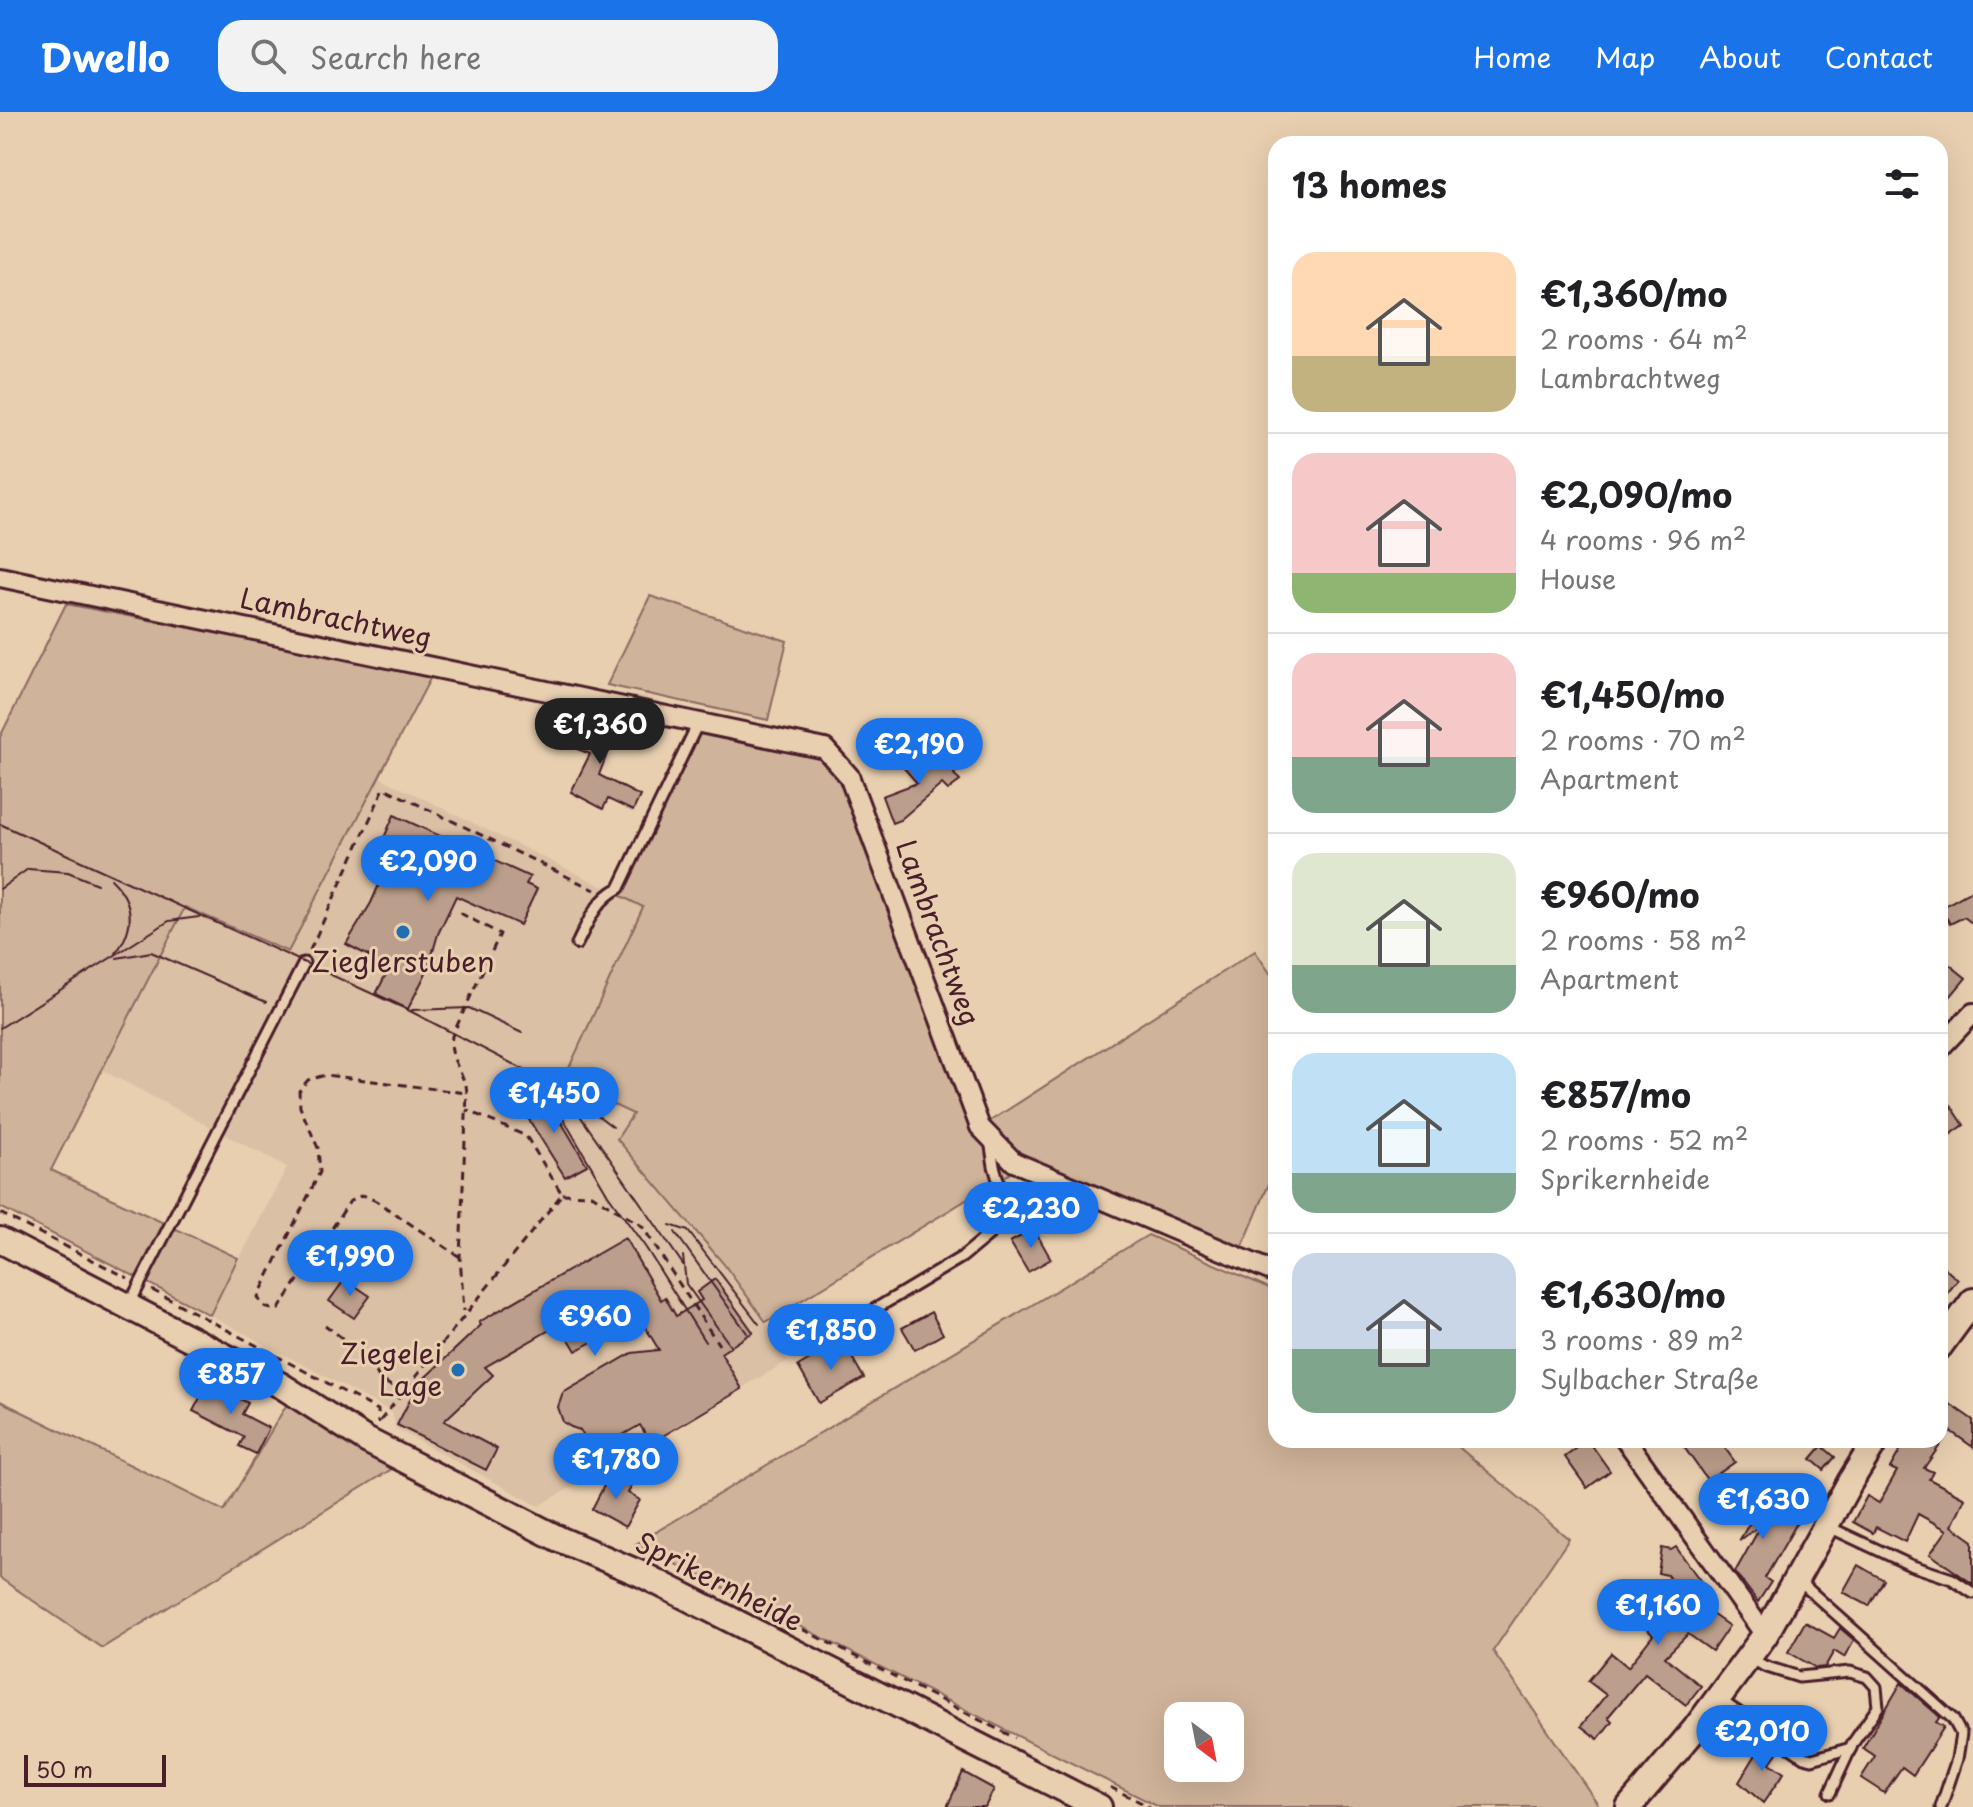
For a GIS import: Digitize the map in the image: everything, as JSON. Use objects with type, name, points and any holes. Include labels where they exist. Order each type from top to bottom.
[{"type":"main road","name":"Sprikernheide","points":[[0,1240],[372,1432],[559,1539],[641,1574],[860,1686],[1103,1796]]},
{"type":"main road","points":[[1948,1335],[1973,1301]]},
{"type":"main road","points":[[1629,1807],[1765,1635],[1871,1448]]},
{"type":"street","name":"Lambrachtweg","points":[[0,577],[825,749],[849,776],[980,1127],[1014,1162],[1268,1270]]},
{"type":"street","points":[[1948,1040],[1973,1013]]},
{"type":"street","points":[[1632,1448],[1765,1635]]},
{"type":"lane","points":[[577,944],[595,908],[606,895],[619,888],[699,721]]},
{"type":"lane","points":[[128,1307],[304,963]]},
{"type":"lane","points":[[989,1137],[1009,1218]]},
{"type":"lane","points":[[830,1336],[943,1270],[1009,1218],[1049,1177]]},
{"type":"lane","points":[[1826,1525],[1910,1565],[1945,1575],[1973,1593]]},
{"type":"lane","points":[[1796,1579],[1953,1719],[1961,1734],[1957,1759],[1941,1807]]},
{"type":"lane","points":[[1748,1657],[1764,1666],[1799,1677],[1850,1672],[1867,1677],[1876,1687],[1878,1707],[1851,1748],[1830,1793]]},
{"type":"lane","points":[[1718,1698],[1804,1757],[1812,1759],[1851,1748]]},
{"type":"path","points":[[304,963],[384,788],[606,895]]},
{"type":"path","points":[[460,913],[500,934],[452,1036],[451,1045],[467,1093],[460,1257],[464,1313]]},
{"type":"path","points":[[460,1257],[363,1195],[350,1201],[279,1309],[270,1309],[261,1304],[258,1297],[320,1172],[318,1148],[300,1107],[299,1091],[308,1080],[325,1075],[467,1093]]},
{"type":"path","points":[[466,1110],[526,1136],[562,1194]]},
{"type":"path","points":[[372,1432],[562,1194]]},
{"type":"path","points":[[562,1194],[592,1195],[642,1226],[719,1345]]},
{"type":"path","points":[[0,1213],[378,1410],[372,1432]]},
{"type":"path","points":[[325,1325],[367,1357],[380,1379],[402,1393]]},
{"type":"path","points":[[783,1621],[1024,1743]]},
{"type":"path","points":[[1103,1796],[1150,1807]]},
{"type":"shaded area","points":[[650,596],[787,641],[768,720],[607,685]]},
{"type":"shaded area","points":[[66,604],[432,675],[288,952],[185,907],[51,1170],[238,1258],[210,1315],[0,1207],[0,737]]},
{"type":"shaded area","points":[[703,728],[821,754],[840,777],[978,1132],[1017,1169],[766,1322],[723,1263],[617,1139],[633,1114],[563,1081],[643,907],[619,895]]},
{"type":"shaded area","points":[[379,777],[643,906],[564,1081],[634,1114],[617,1139],[723,1263],[766,1322],[788,1361],[539,1506],[396,1429],[392,1412],[210,1315],[287,1167],[102,1070],[185,906],[288,952]]},
{"type":"shaded area","points":[[1255,951],[1268,970],[1268,1186],[1240,1253],[1010,1152],[984,1125]]},
{"type":"shaded area","points":[[1148,1235],[1268,1288],[1268,1448],[1460,1448],[1569,1539],[1493,1651],[1600,1807],[1159,1807],[636,1544]]},
{"type":"shaded area","points":[[0,1401],[224,1511],[287,1404],[395,1467],[102,1648],[0,1578]]},
{"type":"building","points":[[591,713],[620,719],[599,775],[640,796],[633,811],[608,799],[603,809],[571,792],[590,754],[577,749]]},
{"type":"building","points":[[924,749],[942,770],[947,766],[952,771],[958,769],[954,774],[960,781],[948,790],[942,784],[900,820],[892,823],[882,796],[917,783],[903,767]]},
{"type":"building","points":[[394,815],[530,877],[526,884],[537,889],[520,925],[456,896],[438,934],[428,969],[408,1009],[376,994],[387,972],[366,962],[369,956],[346,944],[371,903],[388,864],[376,856]]},
{"type":"building","points":[[1973,890],[1973,924],[1964,917],[1950,924],[1948,904]]},
{"type":"building","points":[[1948,963],[1966,978],[1948,999]]},
{"type":"building","points":[[544,1093],[587,1165],[565,1177],[521,1107]]},
{"type":"building","points":[[1948,1101],[1964,1125],[1948,1136]]},
{"type":"building","points":[[1034,1229],[1051,1259],[1028,1272],[1010,1242]]},
{"type":"building","points":[[625,1238],[661,1300],[665,1297],[676,1316],[702,1300],[697,1292],[715,1279],[753,1332],[721,1353],[742,1389],[651,1443],[640,1425],[614,1440],[625,1459],[610,1467],[599,1448],[593,1452],[580,1430],[563,1422],[558,1407],[563,1393],[632,1353],[659,1350],[638,1315],[576,1351],[560,1324],[485,1367],[493,1375],[444,1421],[497,1449],[486,1470],[397,1425],[414,1388],[481,1325],[479,1322]]},
{"type":"building","points":[[1948,1271],[1958,1280],[1948,1292]]},
{"type":"building","points":[[345,1279],[370,1296],[354,1318],[329,1301]]},
{"type":"building","points":[[931,1312],[943,1334],[915,1350],[902,1328]]},
{"type":"building","points":[[842,1340],[864,1378],[819,1403],[798,1366]]},
{"type":"building","points":[[208,1382],[248,1403],[242,1414],[269,1428],[256,1454],[239,1446],[244,1437],[193,1411]]},
{"type":"building","points":[[1948,1403],[1973,1420],[1973,1447],[1950,1431],[1948,1434]]},
{"type":"building","points":[[1577,1448],[1594,1448],[1610,1471],[1587,1488],[1565,1457]]},
{"type":"building","points":[[1685,1448],[1725,1448],[1735,1462],[1708,1481]]},
{"type":"building","points":[[1820,1448],[1835,1457],[1824,1470],[1811,1459]]},
{"type":"building","points":[[1901,1448],[1938,1448],[1924,1468],[1933,1472],[1929,1479],[1965,1498],[1952,1526],[1973,1541],[1973,1584],[1930,1554],[1947,1530],[1918,1514],[1905,1542],[1876,1527],[1873,1533],[1853,1522],[1867,1496],[1879,1503],[1897,1471],[1890,1468]]},
{"type":"building","points":[[610,1474],[632,1486],[628,1493],[640,1500],[625,1527],[592,1509]]},
{"type":"building","points":[[1760,1481],[1777,1491],[1767,1506],[1797,1523],[1765,1578],[1771,1582],[1758,1602],[1735,1572],[1762,1524],[1739,1541],[1756,1512],[1745,1506]]},
{"type":"building","points":[[1676,1547],[1704,1586],[1693,1594],[1705,1602],[1702,1607],[1729,1626],[1712,1651],[1688,1634],[1665,1657],[1701,1686],[1686,1705],[1645,1673],[1608,1717],[1612,1721],[1598,1739],[1581,1726],[1606,1695],[1588,1681],[1611,1653],[1628,1667],[1653,1635],[1635,1617],[1647,1608],[1668,1629],[1692,1594],[1684,1599],[1667,1575],[1658,1573],[1662,1548],[1671,1550]]},
{"type":"building","points":[[1858,1565],[1884,1580],[1869,1606],[1843,1592]]},
{"type":"building","points":[[1805,1622],[1834,1638],[1840,1628],[1854,1640],[1844,1657],[1834,1651],[1825,1667],[1816,1668],[1788,1652]]},
{"type":"building","points":[[1901,1683],[1940,1717],[1936,1722],[1944,1727],[1913,1775],[1902,1767],[1884,1793],[1861,1778],[1875,1756],[1863,1748]]},
{"type":"building","points":[[1765,1740],[1779,1750],[1770,1763],[1784,1773],[1763,1803],[1739,1782]]},
{"type":"building","points":[[963,1772],[994,1789],[985,1807],[947,1807]]},
{"type":"tram line","points":[[0,824],[408,1010],[567,1092],[613,1127]]},
{"type":"tram line","points":[[0,889],[28,869],[68,872],[97,884]]},
{"type":"tram line","points":[[111,879],[125,897],[130,915],[127,934],[116,953]]},
{"type":"tram line","points":[[0,1028],[169,921],[199,917]]},
{"type":"tram line","points":[[117,958],[151,952],[266,1002]]},
{"type":"tram line","points":[[412,1010],[469,1008],[522,1033]]},
{"type":"tram line","points":[[537,1080],[547,1091],[608,1195],[646,1248],[705,1342]]},
{"type":"tram line","points":[[572,1104],[684,1266]]},
{"type":"tram line","points":[[670,1225],[688,1231],[759,1324]]},
{"type":"tram line","points":[[675,1232],[747,1333]]},
{"type":"tram line","points":[[683,1256],[686,1284],[730,1345]]},
{"type":"place","name":"Zieglerstuben","points":[[403,932]]},
{"type":"place","name":"Ziegelei Lage","points":[[458,1370]]}]
